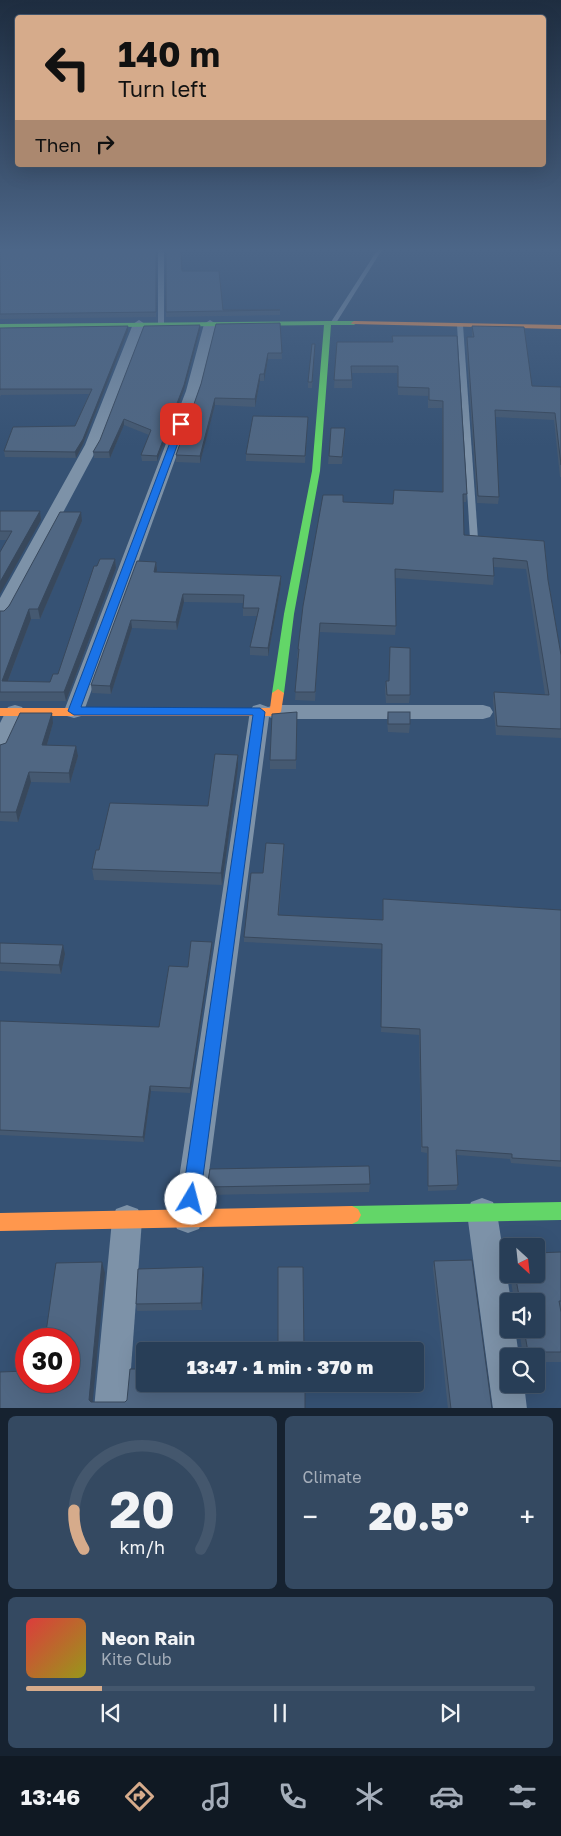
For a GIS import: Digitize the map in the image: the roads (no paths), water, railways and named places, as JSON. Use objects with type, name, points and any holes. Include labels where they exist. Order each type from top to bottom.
[{"type":"street","points":[[188,1218],[267,712],[289,614],[316,471],[331,322]]},
{"type":"street","points":[[0,326],[331,322],[561,327]]},
{"type":"street","points":[[0,614],[92,445],[139,324]]},
{"type":"street","points":[[74,711],[193,391],[210,324]]},
{"type":"street","points":[[0,747],[8,712],[482,712]]},
{"type":"street","points":[[0,1222],[561,1211]]},
{"type":"street","points":[[482,1213],[510,1408]]},
{"type":"street","points":[[111,1408],[126,1220]]},
{"type":"lane","points":[[161,315],[161,324]]},
{"type":"lane","points":[[331,322],[336,315]]},
{"type":"lane","points":[[460,325],[474,539]]}]
